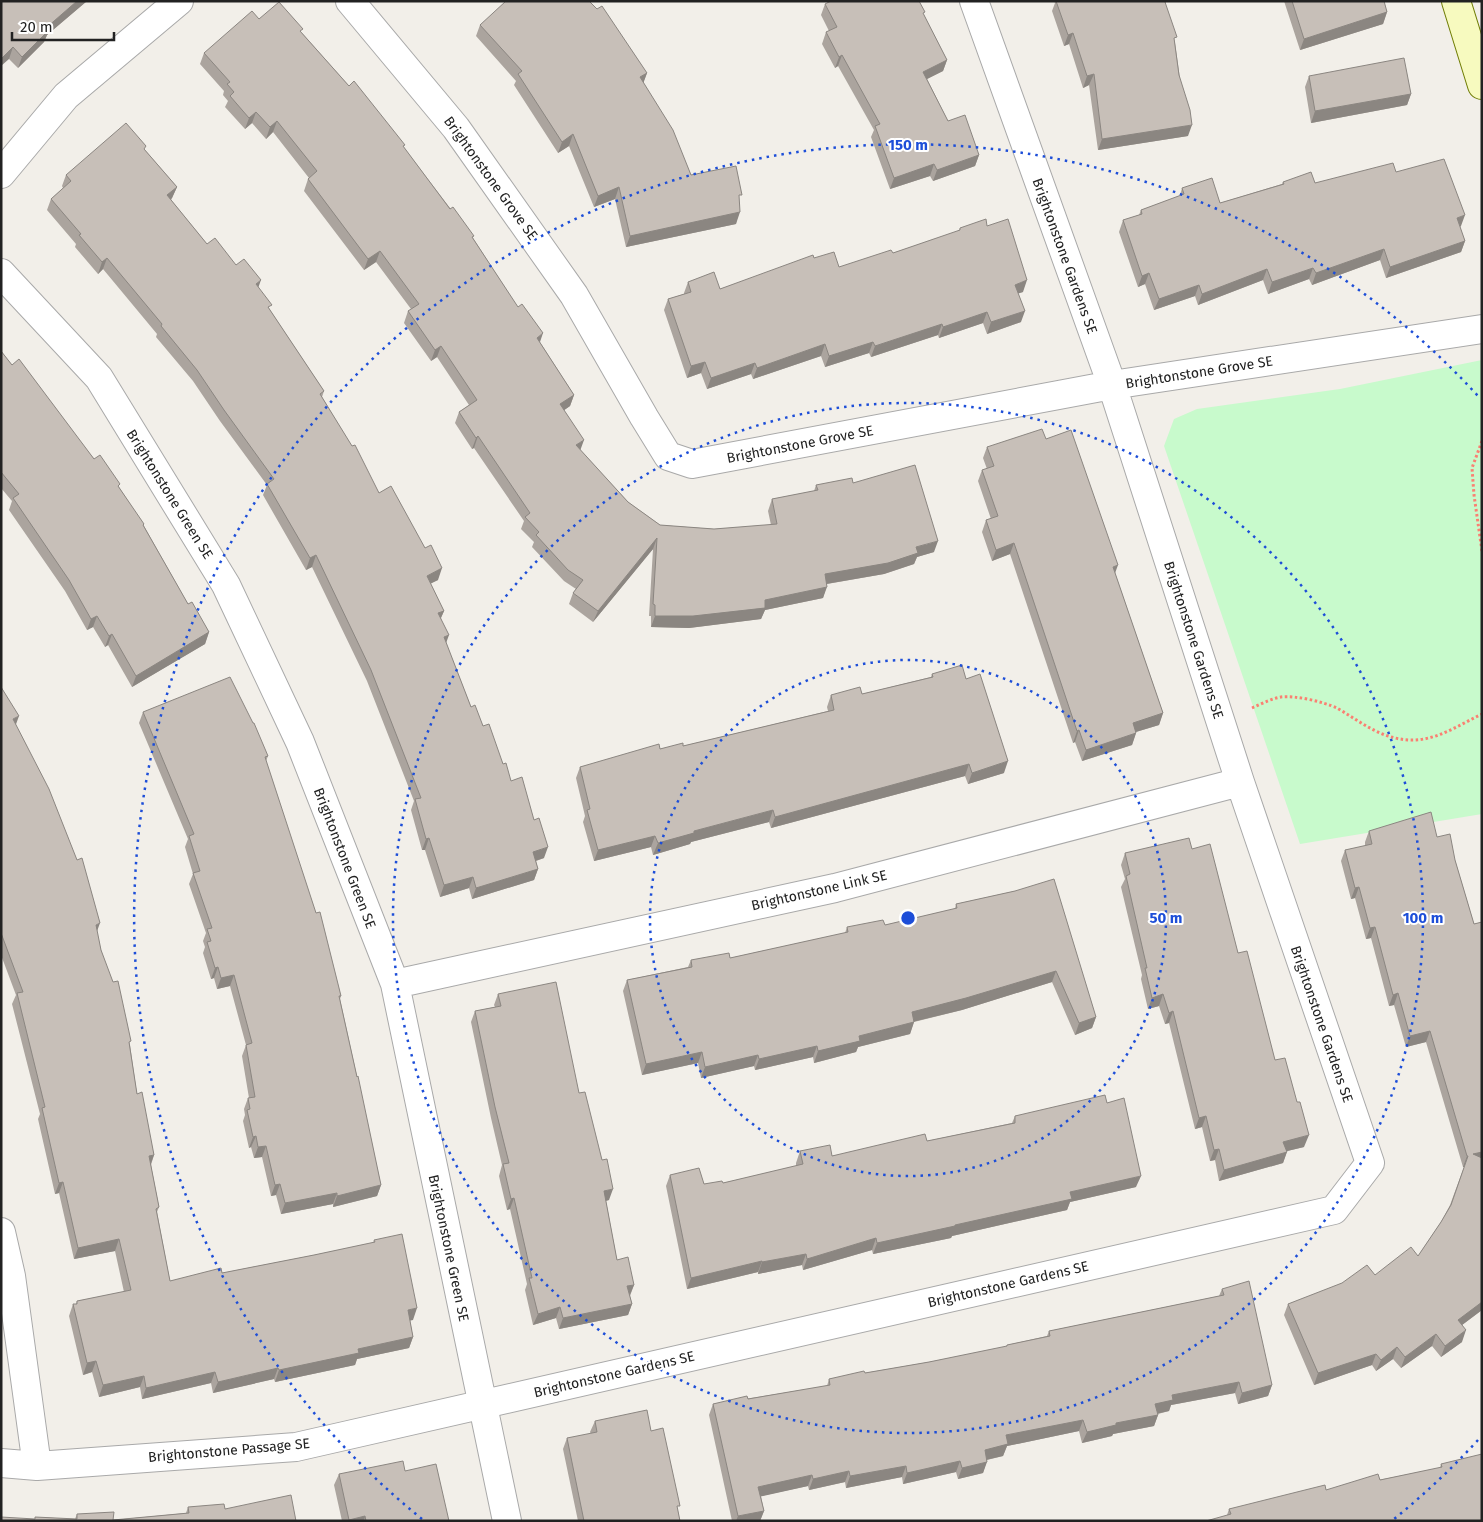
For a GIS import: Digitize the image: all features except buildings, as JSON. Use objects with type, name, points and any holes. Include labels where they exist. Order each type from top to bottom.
[{"type":"street","points":[[1,174],[66,96],[179,1]]},
{"type":"street","name":"Brightonstone Grove SE","points":[[350,1],[456,128],[574,295],[668,456],[692,464],[1112,385],[1482,329]]},
{"type":"street","name":"Brightonstone Gardens SE","points":[[482,1404],[1334,1210],[1370,1163],[1240,782],[1112,385],[974,1]]},
{"type":"street","points":[[1456,1],[1482,85]]},
{"type":"street","name":"Brightonstone Green SE","points":[[1,273],[99,378],[226,585],[300,742],[395,984],[507,1521]]},
{"type":"street","name":"Brightonstone Link SE","points":[[395,984],[836,888],[1240,782]]},
{"type":"street","points":[[1,1232],[11,1276],[37,1466]]},
{"type":"street","name":"Brightonstone Passage SE","points":[[1,1463],[37,1466],[296,1447],[482,1404]]},
{"type":"path","points":[[1482,441],[1472,468],[1482,551]]},
{"type":"path","points":[[1252,708],[1287,696],[1311,700],[1336,708],[1377,732],[1410,740],[1423,739],[1444,733],[1482,714]]},
{"type":"green space","points":[[1482,360],[1482,814],[1300,844],[1164,446],[1174,419],[1197,409],[1340,389]]}]
